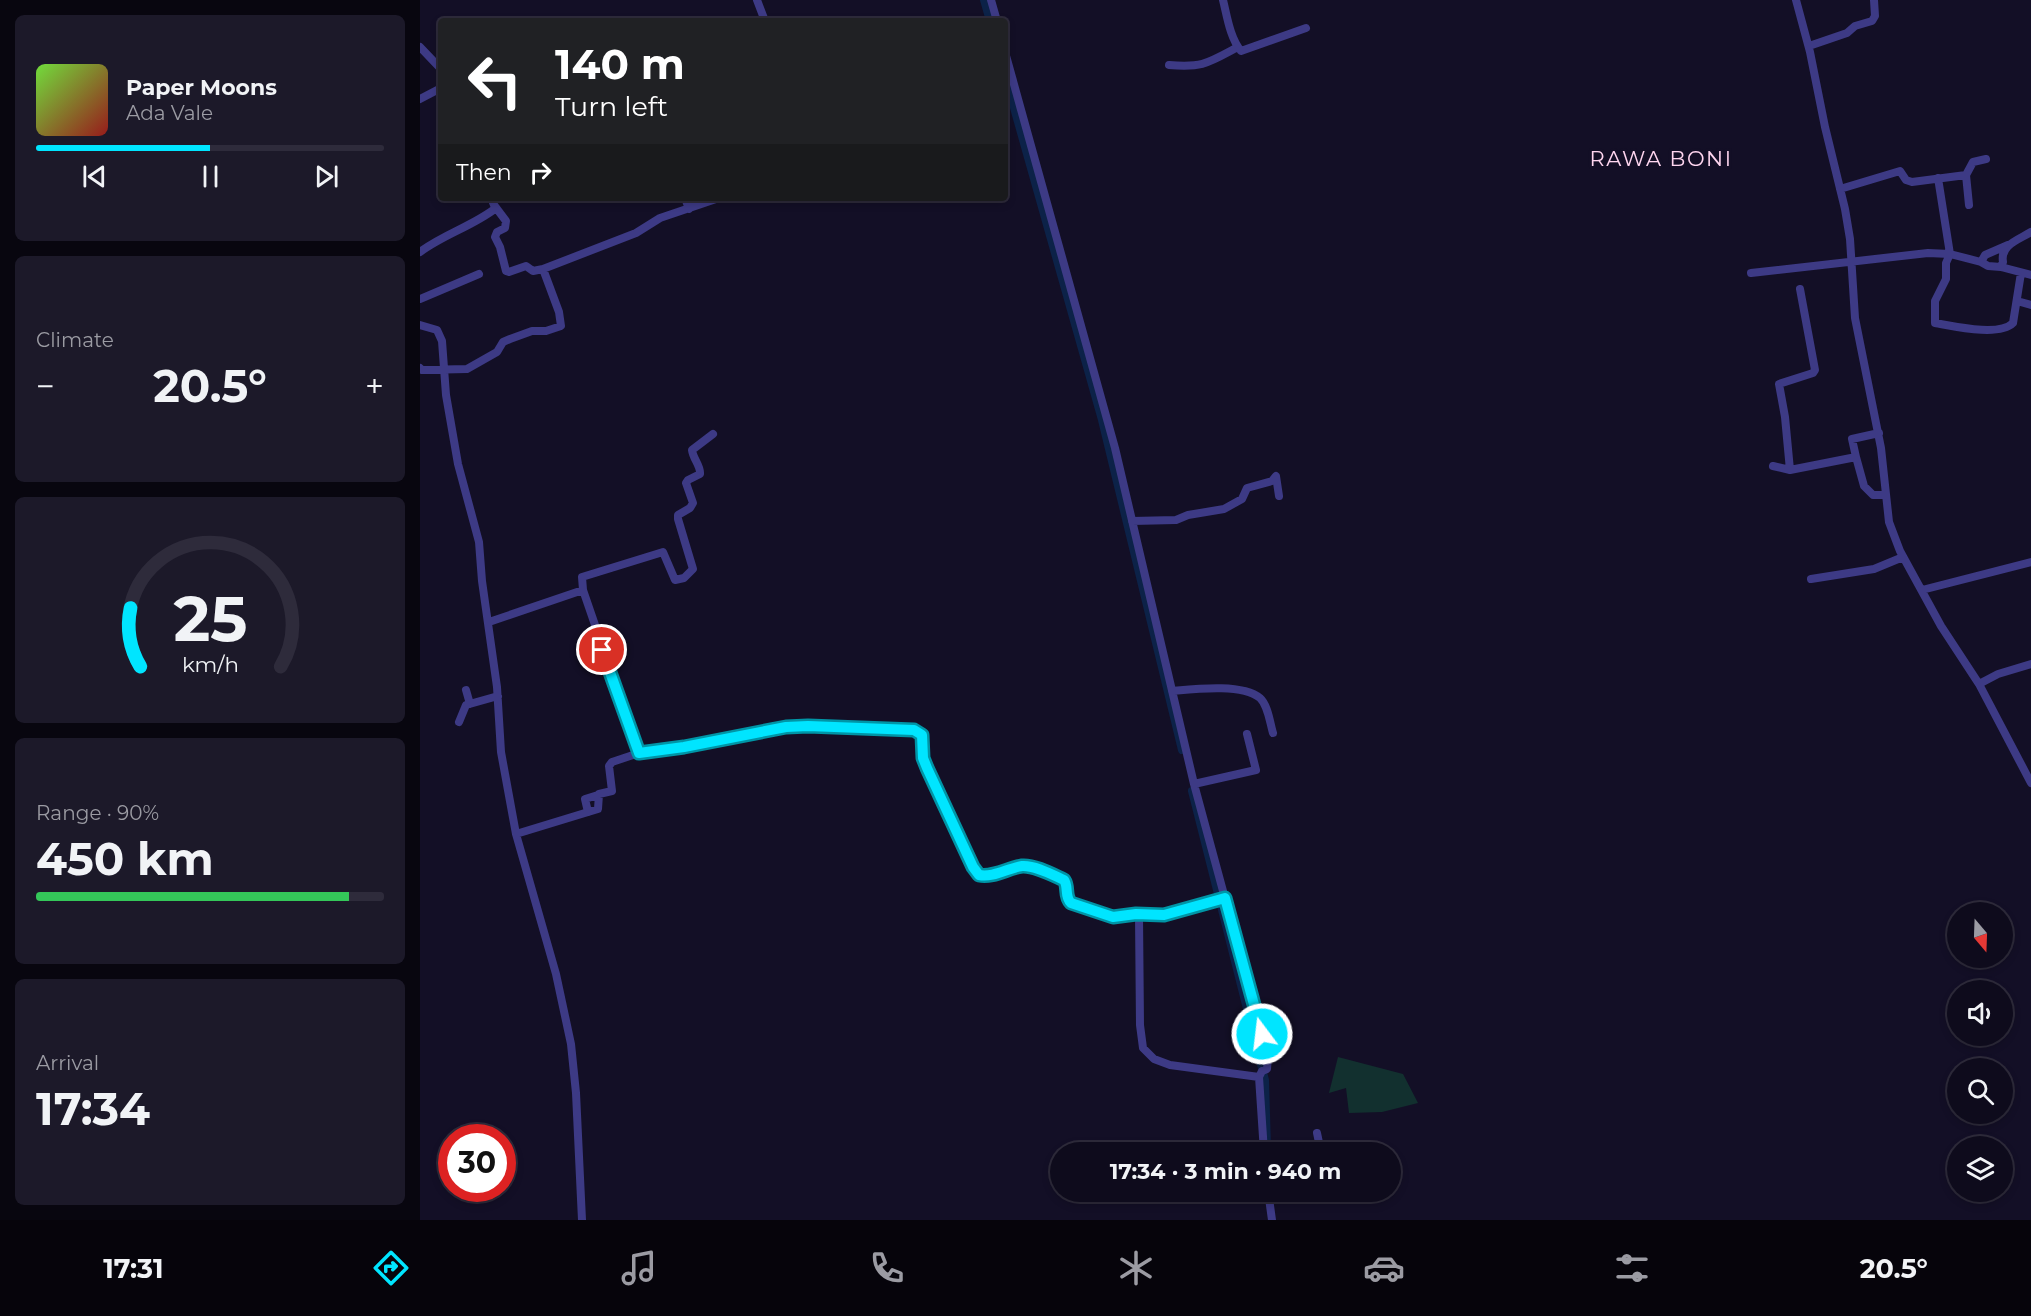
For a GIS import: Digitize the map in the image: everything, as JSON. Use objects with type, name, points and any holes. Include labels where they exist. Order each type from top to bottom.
[{"type":"street","points":[[757,0],[764,18]]},
{"type":"street","points":[[991,0],[995,18]]},
{"type":"street","points":[[1222,0],[1228,23],[1241,51],[1306,28]]},
{"type":"street","points":[[1796,0],[1809,46],[1850,239],[1855,318],[1879,433],[1889,522],[1903,557],[1941,626],[1979,684],[2031,783]]},
{"type":"street","points":[[1809,46],[1836,38],[1855,26],[1872,21],[1875,16],[1874,0]]},
{"type":"street","points":[[420,46],[438,66]]},
{"type":"street","points":[[1168,65],[1195,67],[1238,48]]},
{"type":"street","points":[[1008,63],[1115,448],[1221,900],[1268,1057],[1263,1072],[1264,1142]]},
{"type":"street","points":[[420,99],[438,90]]},
{"type":"street","points":[[1969,205],[1966,175],[1973,162],[1986,159]]},
{"type":"street","points":[[1839,189],[1900,171],[1906,180],[1912,182],[1966,175]]},
{"type":"street","points":[[1938,178],[1950,254],[1946,263],[1946,279],[1935,301],[1935,323],[1983,329],[2006,328],[2013,323],[2021,273]]},
{"type":"street","points":[[492,201],[507,225],[497,232],[495,237],[506,271],[509,272],[526,266],[533,271],[543,269],[636,233],[660,218],[711,201]]},
{"type":"street","points":[[686,201],[689,209]]},
{"type":"street","points":[[420,252],[439,239],[487,216],[496,208]]},
{"type":"street","points":[[1981,262],[1985,255],[2031,232]]},
{"type":"street","points":[[2001,267],[2008,245]]},
{"type":"street","points":[[1751,273],[1928,253],[1950,254],[1988,266],[2031,275]]},
{"type":"street","points":[[420,368],[422,370],[467,369],[497,352],[503,342],[532,332],[546,332],[561,326],[560,312],[543,269]]},
{"type":"street","points":[[420,299],[479,274]]},
{"type":"street","points":[[1790,470],[1779,384],[1813,373],[1815,370],[1800,289]]},
{"type":"street","points":[[2017,301],[2031,305]]},
{"type":"street","points":[[420,325],[428,326],[440,333],[442,340],[446,395],[458,464],[479,542],[498,696],[501,752],[516,834],[556,974],[571,1044],[576,1093],[582,1220]]},
{"type":"street","points":[[1879,433],[1852,439],[1864,486],[1873,495],[1885,495]]},
{"type":"street","points":[[639,753],[583,590],[582,577],[663,552],[675,580],[684,578],[693,569],[678,515],[690,508],[693,503],[686,483],[700,474],[692,450],[713,434]]},
{"type":"street","points":[[1773,465],[1790,470],[1856,457]]},
{"type":"street","points":[[1132,521],[1176,520],[1188,515],[1224,509],[1242,499],[1247,488],[1272,481],[1276,476],[1279,496]]},
{"type":"street","points":[[1811,579],[1874,569],[1903,557]]},
{"type":"street","points":[[1922,590],[2030,564]]},
{"type":"street","points":[[489,622],[583,590]]},
{"type":"street","points":[[1979,684],[1998,674],[2031,664]]},
{"type":"street","points":[[1172,691],[1229,689],[1252,694],[1262,700],[1273,733]]},
{"type":"street","points":[[466,690],[470,704]]},
{"type":"street","points":[[459,722],[464,708],[470,704],[498,696]]},
{"type":"street","points":[[588,812],[585,799],[612,791],[609,766],[612,762],[639,753],[684,747],[786,727],[914,730],[922,735],[923,758],[932,782],[979,875],[986,876],[1029,866],[1064,880],[1066,896],[1071,903],[1113,917],[1164,915],[1221,900]]},
{"type":"street","points":[[1194,784],[1256,770],[1247,734]]},
{"type":"street","points":[[516,834],[599,807],[598,795]]},
{"type":"street","points":[[1138,915],[1141,924],[1140,1025],[1143,1048],[1154,1059],[1170,1065],[1263,1072]]},
{"type":"street","points":[[1317,1133],[1319,1142]]},
{"type":"street","points":[[1271,1202],[1272,1220]]},
{"type":"green space","points":[[1338,1057],[1403,1074],[1418,1103],[1382,1112],[1349,1113],[1346,1088],[1329,1093]]},
{"type":"waterway","points":[[984,0],[989,18]]},
{"type":"waterway","points":[[1008,87],[1102,420],[1182,750]]},
{"type":"waterway","points":[[1192,791],[1265,1080],[1267,1142]]},
{"type":"district","name":"RAWA BONI","points":[[1661,158]]},
{"type":"route","points":[[602,650],[639,753],[684,747],[786,727],[914,730],[922,735],[923,758],[932,782],[979,875],[986,876],[1029,866],[1064,880],[1066,896],[1071,903],[1113,917],[1152,913],[1164,915],[1225,898],[1262,1034]]}]
